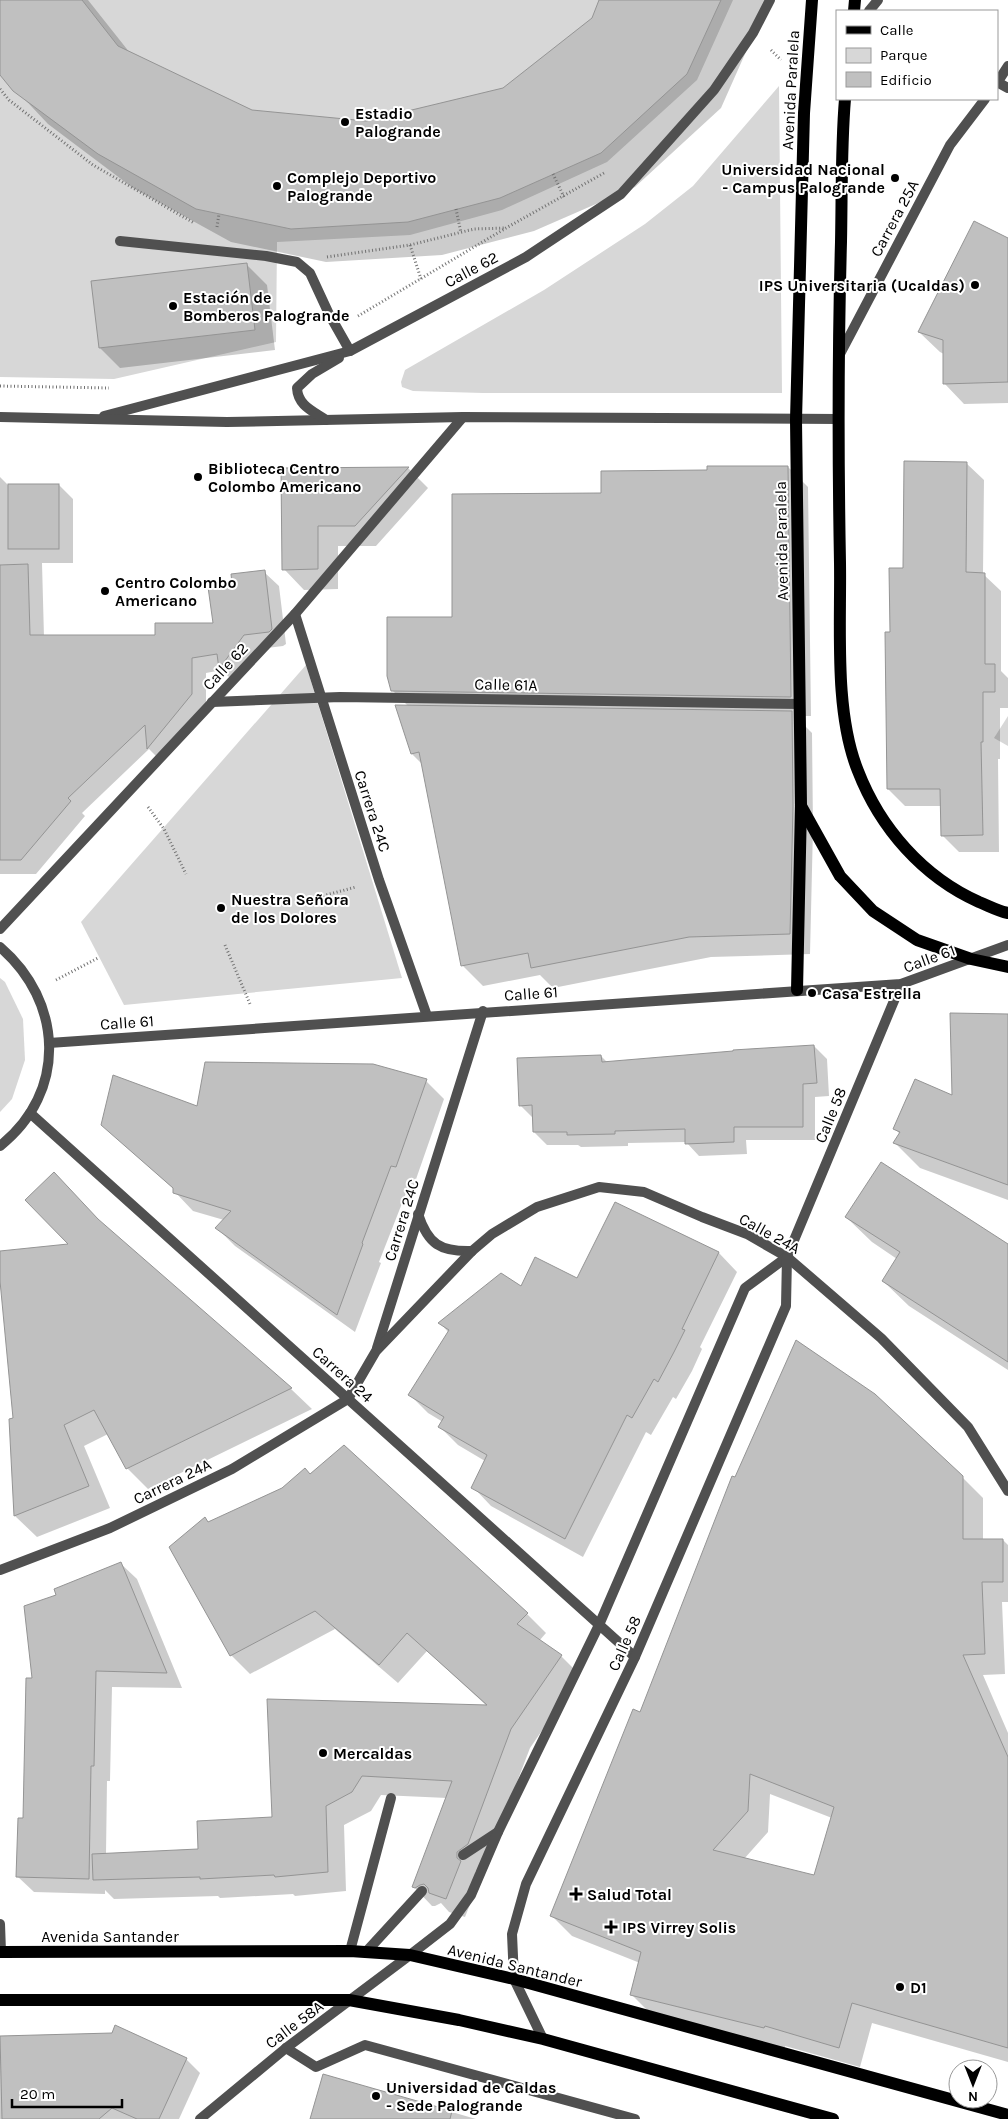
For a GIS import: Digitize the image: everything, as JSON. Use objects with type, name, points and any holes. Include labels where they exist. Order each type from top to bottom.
[{"type":"main road","name":"Avenida Paralela","points":[[812,0],[804,113],[796,420],[801,806],[840,876],[873,911],[917,940],[970,959],[1008,967]]},
{"type":"main road","points":[[846,100],[838,357],[838,419],[842,690],[846,731],[857,771],[878,812],[897,839],[929,871],[966,896],[1008,913]]},
{"type":"main road","points":[[796,990],[801,806]]},
{"type":"main road","name":"Avenida Santander","points":[[1,1952],[350,1951],[410,1956],[514,1979],[1008,2115]]},
{"type":"main road","points":[[0,2000],[349,2000],[459,2020],[543,2039],[819,2117],[833,2119]]},
{"type":"street","name":"Calle 62","points":[[90,419],[350,351],[526,257],[621,194],[714,90],[753,33],[770,0]]},
{"type":"street","points":[[870,10],[878,0]]},
{"type":"street","points":[[998,81],[1008,66]]},
{"type":"street","name":"Carrera 25A","points":[[838,357],[950,145],[984,100]]},
{"type":"street","points":[[120,241],[280,258],[297,262],[310,273],[350,351],[312,374],[297,388],[298,398],[304,405],[327,421]]},
{"type":"street","name":"Calle 62","points":[[0,417],[227,422],[462,417],[838,419]]},
{"type":"street","name":"Calle 62","points":[[0,928],[295,614],[462,417]]},
{"type":"street","name":"Carrera 24C","points":[[295,614],[379,880],[427,1016]]},
{"type":"street","name":"Calle 61A","points":[[212,702],[321,697],[800,704]]},
{"type":"street","name":"Calle 61","points":[[50,1043],[901,984],[1008,945]]},
{"type":"street","points":[[0,947],[17,961],[36,990],[46,1016],[50,1043],[47,1068],[41,1092],[30,1113],[12,1136],[0,1146]]},
{"type":"street","name":"Calle 58","points":[[543,2039],[514,1979],[512,1934],[526,1884],[635,1657],[786,1306],[787,1257],[901,984]]},
{"type":"street","name":"Carrera 24C","points":[[376,1351],[483,1012]]},
{"type":"street","name":"Carrera 24","points":[[30,1113],[635,1657]]},
{"type":"street","name":"Calle 24A","points":[[348,1399],[376,1351],[472,1251],[492,1234],[537,1207],[600,1187],[644,1192],[747,1234],[787,1257],[881,1338],[968,1427],[1008,1492]]},
{"type":"street","points":[[418,1214],[424,1231],[436,1245],[453,1252],[472,1251]]},
{"type":"street","name":"Calle 58","points":[[410,1956],[450,1924],[471,1895],[498,1832],[599,1625],[745,1288],[787,1257]]},
{"type":"street","name":"Carrera 24A","points":[[0,1570],[110,1528],[232,1469],[348,1399]]},
{"type":"street","points":[[350,1951],[391,1798]]},
{"type":"street","points":[[463,1855],[498,1832]]},
{"type":"street","points":[[366,1952],[422,1890]]},
{"type":"street","points":[[0,1924],[1,1952]]},
{"type":"street","name":"Calle 58A","points":[[200,2119],[286,2048],[410,1956]]},
{"type":"street","points":[[286,2048],[316,2067],[365,2045],[635,2119]]},
{"type":"path","points":[[0,89],[9,100],[93,165],[200,226]]},
{"type":"path","points":[[337,327],[612,168]]},
{"type":"path","points":[[553,174],[564,197]]},
{"type":"path","points":[[456,209],[461,232]]},
{"type":"path","points":[[297,262],[410,245],[474,229],[506,228]]},
{"type":"path","points":[[410,245],[421,279]]},
{"type":"path","points":[[0,386],[116,388]]},
{"type":"path","points":[[133,786],[164,829],[186,874]]},
{"type":"path","points":[[296,903],[379,880]]},
{"type":"path","points":[[225,945],[260,1028]]},
{"type":"path","points":[[36,990],[98,958]]},
{"type":"green space","name":"Estadio Palogrande","points":[[0,0],[733,0],[697,80],[607,162],[502,210],[410,235],[277,242],[276,342],[114,379],[0,377]]},
{"type":"green space","points":[[779,86],[782,393],[483,393],[413,391],[402,387],[401,382],[405,370],[544,290],[645,224],[693,186]]},
{"type":"green space","points":[[306,665],[402,978],[124,1005],[81,922]]},
{"type":"green space","points":[[1008,716],[1008,746],[994,738]]},
{"type":"green space","points":[[0,978],[5,982],[23,1019],[25,1060],[12,1099],[0,1112]]},
{"type":"building","name":"Estadio Palogrande","points":[[0,0],[82,0],[118,46],[252,110],[366,121],[503,88],[592,18],[599,0],[721,0],[687,74],[601,153],[500,198],[408,222],[291,229],[196,209],[98,154],[13,91],[0,75]]},
{"type":"building","name":"IPS Universitaria (Ucaldas)","points":[[974,221],[1008,238],[1008,382],[943,384],[943,340],[918,332]]},
{"type":"building","name":"Estación de Bomberos Palogrande","points":[[247,263],[255,330],[99,348],[91,281]]},
{"type":"building","points":[[904,461],[967,462],[966,572],[985,573],[985,664],[995,664],[995,692],[983,692],[983,742],[981,742],[983,835],[941,836],[940,789],[887,789],[885,632],[890,632],[889,568],[903,568]]},
{"type":"building","points":[[707,466],[788,466],[791,697],[391,691],[387,676],[387,617],[452,617],[452,494],[601,493],[601,471],[707,470]]},
{"type":"building","points":[[409,467],[355,526],[318,526],[318,569],[282,570],[281,468]]},
{"type":"building","points":[[8,484],[59,484],[59,549],[8,549]]},
{"type":"building","points":[[28,564],[30,635],[155,635],[155,623],[213,623],[208,587],[232,584],[231,574],[265,570],[272,629],[269,632],[244,635],[219,669],[217,654],[192,658],[192,694],[147,749],[145,725],[68,798],[71,801],[21,860],[0,860],[0,565]]},
{"type":"building","points":[[395,705],[792,711],[793,806],[790,934],[689,937],[531,968],[528,953],[461,966],[419,752],[411,754]]},
{"type":"building","points":[[950,1013],[1008,1014],[1008,1185],[893,1143],[900,1132],[893,1129],[915,1079],[952,1095]]},
{"type":"building","points":[[814,1045],[817,1083],[803,1084],[803,1127],[734,1127],[734,1142],[685,1144],[685,1129],[615,1131],[615,1134],[567,1135],[567,1132],[533,1132],[532,1105],[519,1106],[517,1058],[601,1055],[602,1062]]},
{"type":"building","points":[[205,1062],[373,1064],[427,1079],[396,1167],[391,1166],[337,1315],[215,1228],[231,1211],[173,1193],[173,1188],[101,1125],[113,1075],[197,1106]]},
{"type":"building","points":[[881,1162],[1008,1244],[1008,1362],[882,1281],[900,1252],[845,1217]]},
{"type":"building","points":[[54,1172],[98,1219],[292,1388],[126,1469],[94,1410],[64,1425],[89,1486],[14,1516],[9,1419],[13,1418],[0,1281],[0,1251],[68,1244],[25,1200]]},
{"type":"building","points":[[615,1202],[719,1252],[682,1329],[685,1330],[658,1382],[654,1379],[632,1418],[627,1415],[565,1539],[471,1488],[487,1455],[438,1427],[444,1417],[408,1395],[449,1330],[438,1323],[501,1273],[521,1286],[535,1257],[577,1278]]},
{"type":"building","points":[[796,1340],[875,1394],[963,1476],[963,1539],[1003,1539],[1003,1582],[982,1582],[985,1654],[963,1655],[1008,1757],[1008,2048],[852,2003],[839,2048],[765,2026],[764,2028],[630,1995],[641,1952],[550,1916],[633,1709],[640,1712],[732,1476],[735,1477]],"holes":[[[750,1774],[834,1807],[814,1875],[713,1850],[748,1811]]]},
{"type":"building","points":[[344,1445],[528,1613],[517,1624],[562,1655],[511,1729],[468,1844],[457,1852],[457,1858],[461,1861],[446,1899],[429,1893],[428,1888],[424,1884],[415,1888],[412,1887],[452,1781],[362,1776],[352,1792],[326,1806],[328,1872],[275,1877],[274,1875],[200,1879],[200,1877],[93,1880],[92,1854],[198,1849],[197,1821],[272,1817],[267,1699],[487,1705],[407,1633],[379,1665],[315,1611],[230,1656],[169,1547],[205,1517],[208,1522],[282,1488],[305,1468],[310,1474]]},
{"type":"building","points":[[121,1562],[167,1673],[96,1671],[94,1766],[91,1766],[89,1879],[16,1877],[18,1818],[23,1818],[26,1678],[32,1678],[24,1606],[56,1595],[54,1589]]},
{"type":"building","points":[[115,2025],[187,2058],[159,2119],[137,2119],[112,2108],[99,2119],[2,2119],[0,2036],[112,2033]]},
{"type":"building","points":[[323,2074],[452,2111],[450,2119],[310,2119]]},
{"type":"place","name":"Estadio Palogrande","points":[[345,122]]},
{"type":"place","name":"Universidad Nacional - Campus Palogrande","points":[[895,178]]},
{"type":"place","name":"Complejo Deportivo Palogrande","points":[[277,186]]},
{"type":"place","name":"IPS Universitaria (Ucaldas)","points":[[975,285]]},
{"type":"place","name":"Estación de Bomberos Palogrande","points":[[173,306]]},
{"type":"place","name":"Biblioteca Centro Colombo Americano","points":[[198,477]]},
{"type":"place","name":"Centro Colombo Americano","points":[[105,591]]},
{"type":"place","name":"Nuestra Señora de los Dolores","points":[[221,908]]},
{"type":"place","name":"Casa Estrella","points":[[812,993]]},
{"type":"place","name":"Mercaldas","points":[[323,1753]]},
{"type":"place","name":"Salud Total","points":[[576,1894]]},
{"type":"place","name":"IPS Virrey Solis","points":[[611,1927]]},
{"type":"place","name":"D1","points":[[900,1987]]},
{"type":"place","name":"Universidad de Caldas - Sede Palogrande","points":[[376,2096]]}]
